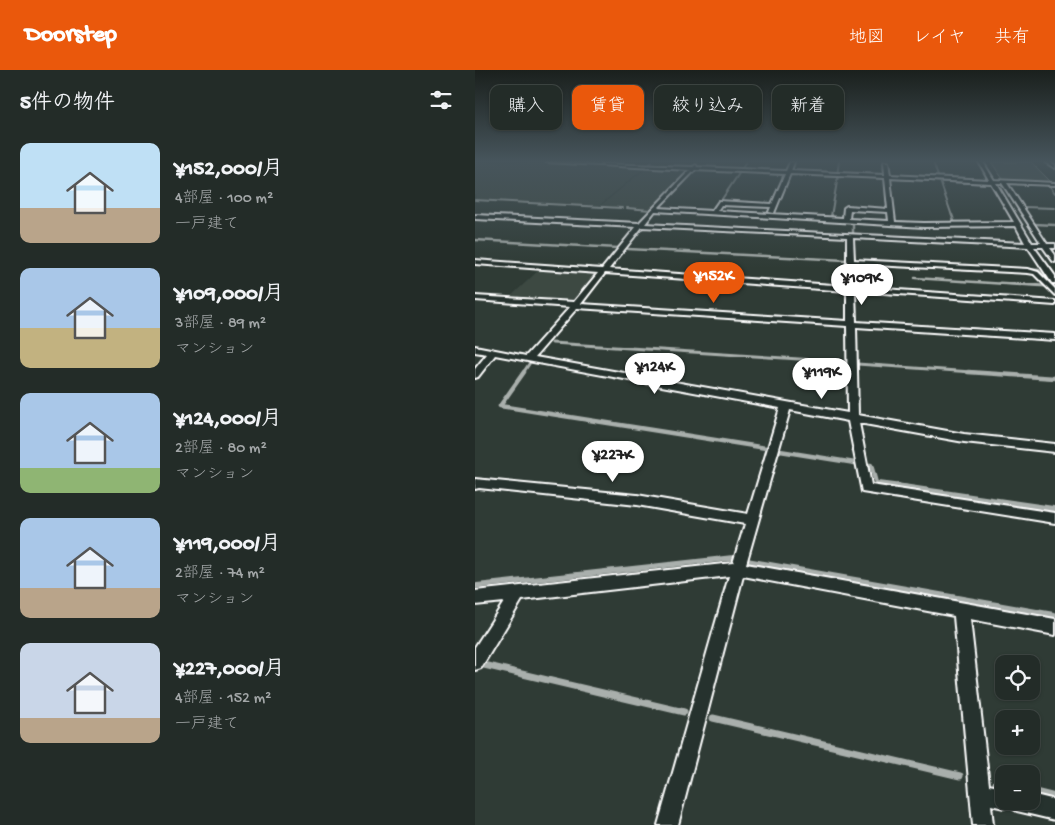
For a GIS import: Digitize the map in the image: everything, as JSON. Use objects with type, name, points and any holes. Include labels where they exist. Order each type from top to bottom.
[{"type":"street","points":[[528,359],[576,306],[641,225],[666,197]]},
{"type":"street","points":[[773,211],[778,197]]},
{"type":"street","points":[[889,197],[892,223]]},
{"type":"street","points":[[1003,197],[1046,271],[1055,281]]},
{"type":"street","points":[[1013,197],[1055,260]]},
{"type":"street","points":[[713,213],[719,203],[812,218],[924,225],[1019,224]]},
{"type":"street","points":[[846,220],[847,208],[891,211]]},
{"type":"street","points":[[654,210],[713,213],[773,211]]},
{"type":"street","points":[[475,218],[1055,246]]},
{"type":"street","points":[[850,236],[853,418],[866,489],[1055,518]]},
{"type":"street","points":[[475,262],[1055,303]]},
{"type":"street","points":[[850,262],[1033,272],[1055,293]]},
{"type":"street","points":[[475,298],[1055,337]]},
{"type":"street","points":[[475,349],[964,438],[1055,448]]},
{"type":"street","points":[[475,374],[493,352]]},
{"type":"street","points":[[668,825],[738,569],[786,406]]},
{"type":"street","points":[[475,484],[637,500],[752,520]]},
{"type":"street","points":[[475,598],[738,569],[1055,627]]},
{"type":"street","points":[[475,662],[518,593]]},
{"type":"street","points":[[961,610],[983,825]]},
{"type":"street","points":[[980,793],[995,796]]},
{"type":"street","points":[[1040,806],[1055,810]]},
{"type":"shaded area","points":[[475,197],[609,197],[599,206],[475,200]]},
{"type":"shaded area","points":[[611,197],[663,197],[652,209],[600,206]]},
{"type":"shaded area","points":[[541,268],[599,273],[574,303],[508,299]]},
{"type":"waterway","points":[[720,202],[723,197]]},
{"type":"waterway","points":[[831,216],[834,197]]},
{"type":"waterway","points":[[946,197],[952,216]]},
{"type":"waterway","points":[[475,200],[622,208]]},
{"type":"waterway","points":[[1024,207],[1055,208]]},
{"type":"waterway","points":[[627,208],[651,210]]},
{"type":"waterway","points":[[952,215],[955,224]]},
{"type":"waterway","points":[[851,219],[882,221]]},
{"type":"waterway","points":[[893,219],[894,221],[918,223]]},
{"type":"waterway","points":[[853,221],[853,234]]},
{"type":"waterway","points":[[1035,224],[1055,225]]},
{"type":"waterway","points":[[853,237],[854,260],[860,260]]},
{"type":"waterway","points":[[475,240],[618,248]]},
{"type":"waterway","points":[[628,249],[846,260]]},
{"type":"waterway","points":[[1023,269],[1039,270],[1053,285]]},
{"type":"waterway","points":[[915,278],[1021,285]]},
{"type":"waterway","points":[[1000,283],[1045,286]]},
{"type":"waterway","points":[[855,322],[1055,334]]},
{"type":"waterway","points":[[552,343],[846,362]]},
{"type":"waterway","points":[[523,373],[529,364]]},
{"type":"waterway","points":[[857,364],[986,373]]},
{"type":"waterway","points":[[524,372],[500,406],[766,448]]},
{"type":"waterway","points":[[968,372],[1055,378]]},
{"type":"waterway","points":[[780,451],[855,463]]},
{"type":"waterway","points":[[868,465],[871,465],[876,483],[907,487]]},
{"type":"waterway","points":[[898,486],[1055,509]]},
{"type":"waterway","points":[[475,586],[731,558]]},
{"type":"waterway","points":[[748,561],[1055,615]]},
{"type":"waterway","points":[[484,665],[684,712]]},
{"type":"waterway","points":[[713,718],[960,776]]},
{"type":"waterway","points":[[1040,793],[1055,797]]}]
